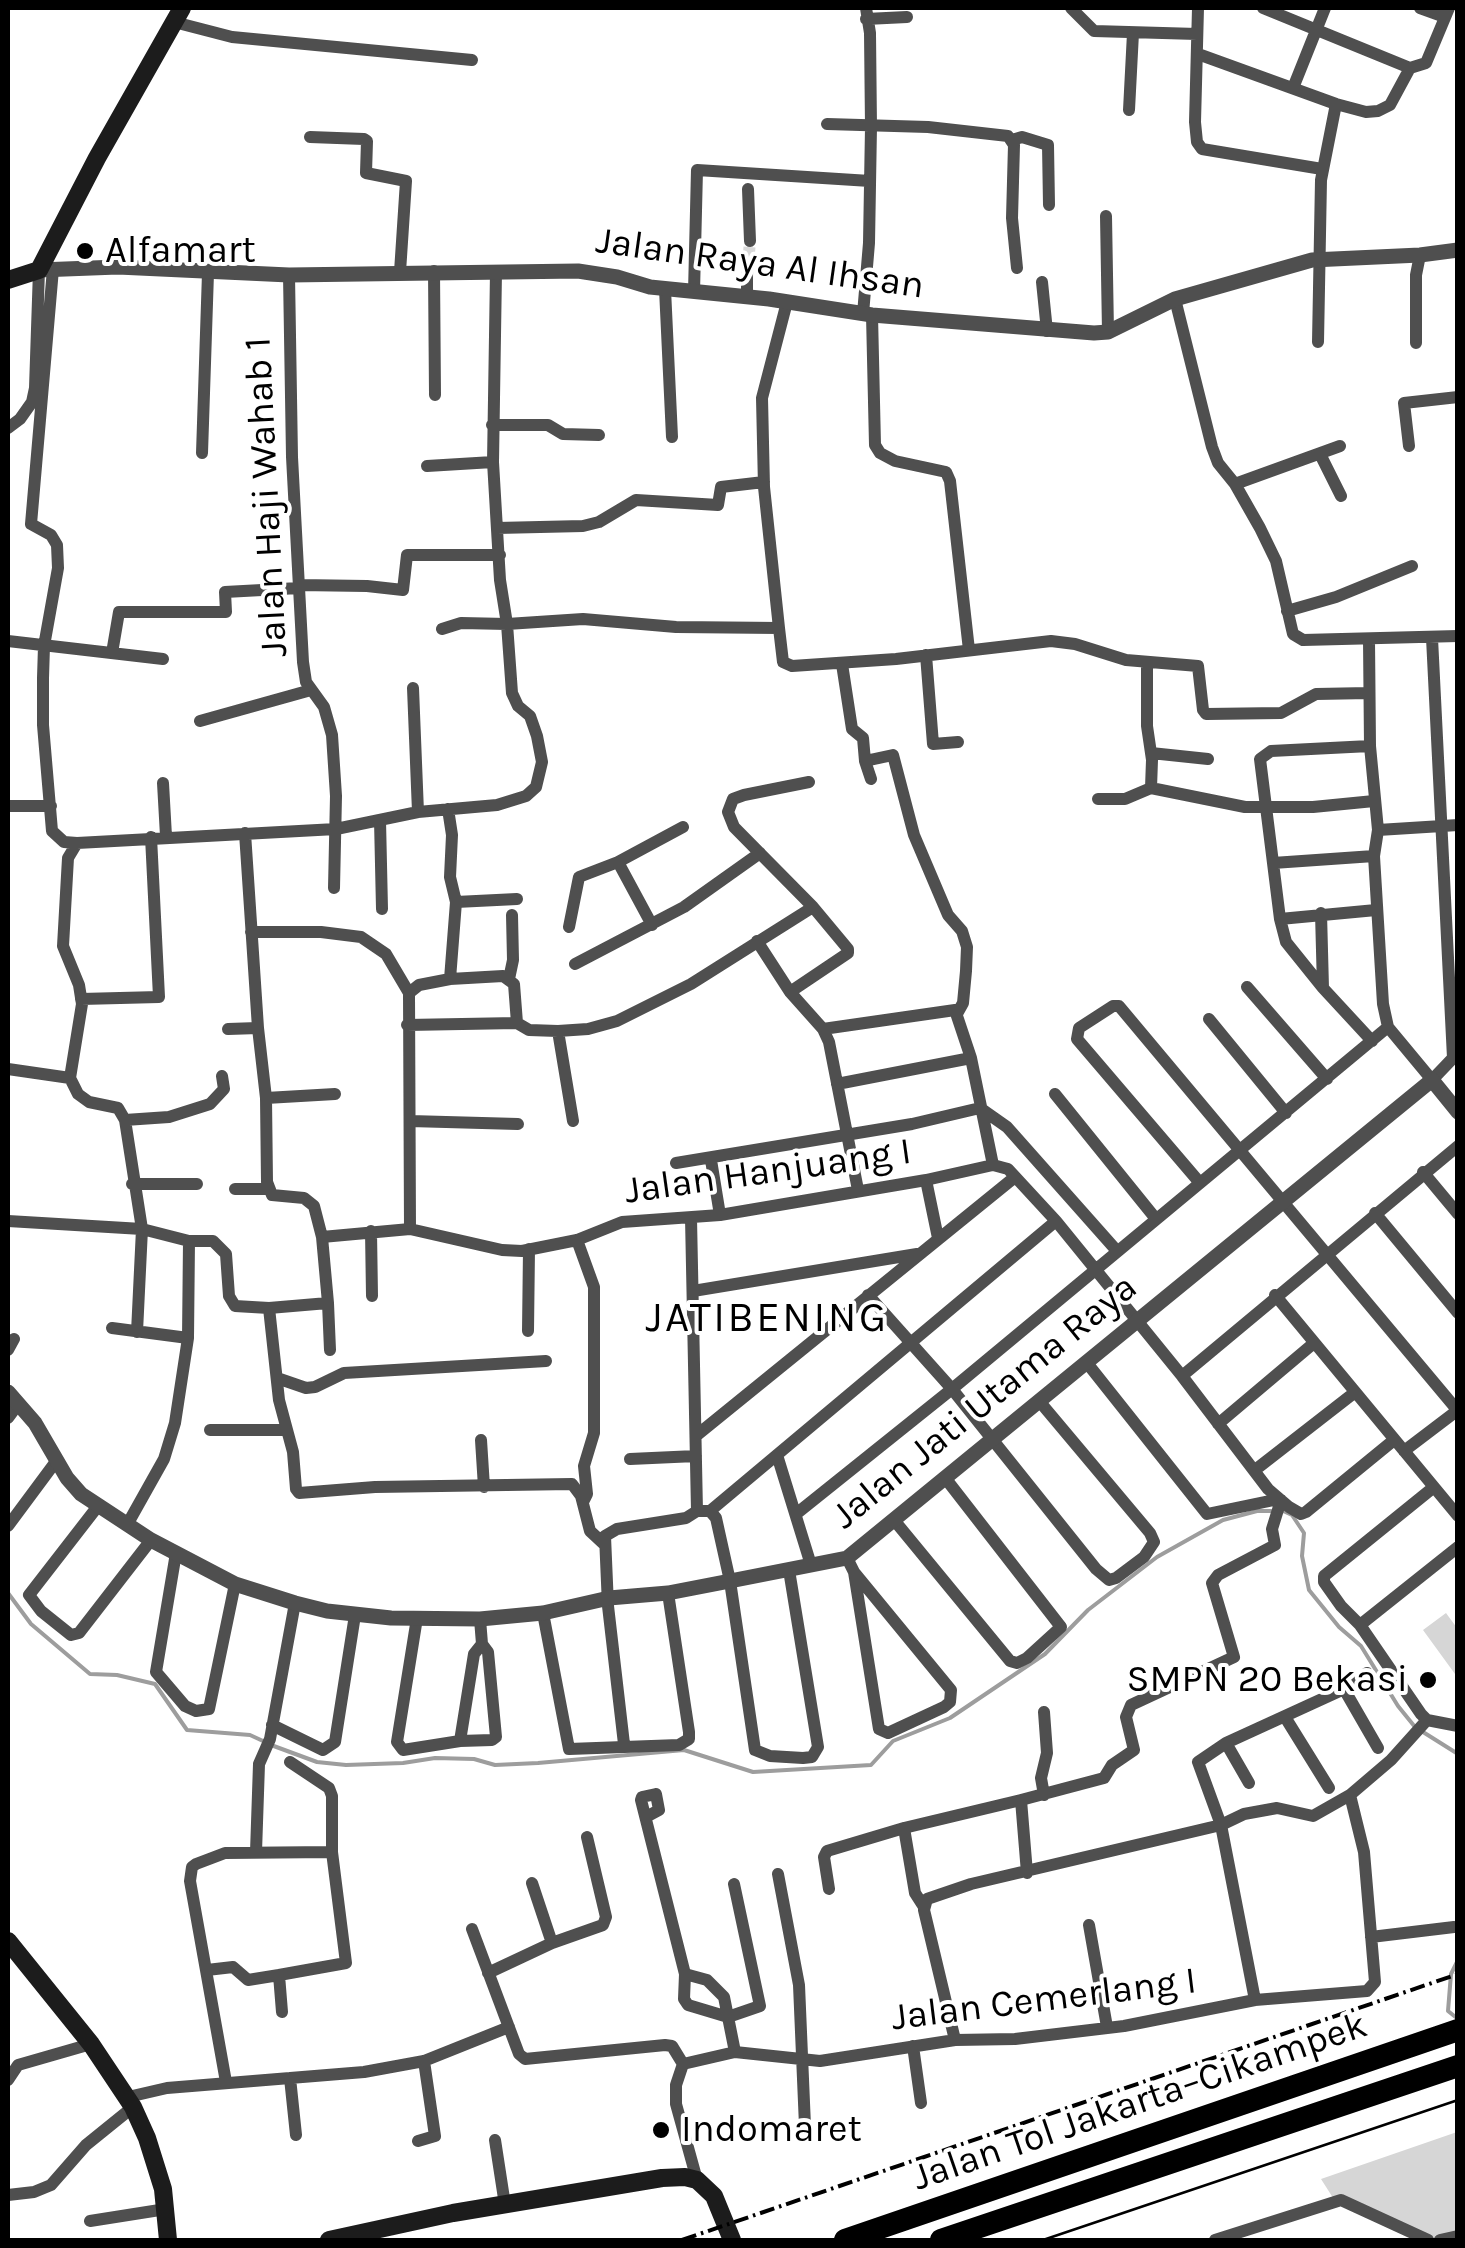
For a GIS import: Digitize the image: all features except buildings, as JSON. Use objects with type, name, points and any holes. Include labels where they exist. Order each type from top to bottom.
[{"type":"highway","name":"Jalan Tol Jakarta–Cikampek","points":[[845,2240],[1458,2030]]},
{"type":"highway","name":"Jalan Tol Jakarta–Cikampek","points":[[941,2240],[1449,2069]]},
{"type":"main road","points":[[8,280],[46,270],[97,158],[178,15]]},
{"type":"main road","points":[[10,1948],[92,2044],[130,2102],[157,2166],[168,2240]]},
{"type":"main road","points":[[329,2240],[453,2212],[662,2178],[697,2180],[714,2196],[730,2234]]},
{"type":"street","points":[[1072,8],[1094,31],[1197,34]]},
{"type":"street","points":[[1198,8],[1195,122],[1197,142],[1202,149],[1322,170]]},
{"type":"street","points":[[1264,8],[1410,68],[1426,63],[1447,12],[1420,8]]},
{"type":"street","points":[[1293,88],[1325,8]]},
{"type":"street","points":[[907,16],[866,13],[870,33],[871,127],[867,315],[875,445],[895,461],[946,472],[969,650]]},
{"type":"street","points":[[178,15],[232,37],[472,60]]},
{"type":"street","points":[[1128,110],[1133,33]]},
{"type":"street","points":[[1198,54],[1336,104],[1378,111],[1390,105],[1410,68]]},
{"type":"street","points":[[1318,342],[1315,260],[1322,170],[1336,104]]},
{"type":"street","points":[[827,124],[998,133],[1012,140],[1022,136],[1048,144],[1049,204]]},
{"type":"street","points":[[310,137],[364,139],[366,173],[406,180],[400,272]]},
{"type":"street","points":[[1012,140],[1012,218],[1017,268]]},
{"type":"street","points":[[694,292],[697,170],[870,181]]},
{"type":"street","points":[[748,189],[750,241]]},
{"type":"street","points":[[1106,216],[1108,332]]},
{"type":"street","name":"Jalan Raya Al Ihsan","points":[[46,270],[118,267],[289,276],[578,271],[664,289],[747,296],[867,315],[1047,331],[1108,332],[1176,299],[1315,260],[1458,250]]},
{"type":"street","points":[[1416,344],[1416,275],[1420,255]]},
{"type":"street","points":[[8,425],[20,419],[32,402],[46,270]]},
{"type":"street","points":[[46,270],[30,524],[51,535],[57,545],[58,568],[44,646],[43,725],[52,832],[64,842],[78,843],[336,829],[418,812],[496,805],[526,796],[536,787],[542,762],[538,736],[530,716],[518,706],[512,693],[497,528],[492,426],[496,272]]},
{"type":"street","points":[[434,271],[435,395]]},
{"type":"street","points":[[202,453],[208,274]]},
{"type":"street","name":"Jalan Haji Wahab 1","points":[[289,276],[292,457],[304,662],[310,690],[328,715],[332,735],[334,888]]},
{"type":"street","points":[[747,277],[747,296]]},
{"type":"street","points":[[1042,282],[1047,331]]},
{"type":"street","points":[[664,289],[672,437]]},
{"type":"street","points":[[1176,299],[1212,447],[1276,562],[1293,634],[1299,639],[1369,640],[1458,636]]},
{"type":"street","points":[[788,302],[762,398],[764,482],[783,662],[792,666],[842,664],[1052,640],[1147,663],[1198,666],[1202,710],[1206,714],[1281,713],[1316,694],[1370,693]]},
{"type":"street","points":[[1408,446],[1404,403],[1458,397]]},
{"type":"street","points":[[492,426],[548,424],[563,434],[599,435]]},
{"type":"street","points":[[1236,484],[1340,446]]},
{"type":"street","points":[[1320,454],[1341,496]]},
{"type":"street","points":[[427,466],[493,462]]},
{"type":"street","points":[[497,528],[583,526],[598,522],[636,500],[718,505],[721,487],[764,482]]},
{"type":"street","points":[[112,653],[119,612],[226,612],[226,592],[299,586],[404,590],[407,554],[500,555]]},
{"type":"street","points":[[1287,611],[1412,566]]},
{"type":"street","points":[[442,629],[460,623],[583,618],[676,627],[779,628]]},
{"type":"street","points":[[1432,638],[1455,1057],[1432,1080]]},
{"type":"street","points":[[1369,640],[1381,991],[1388,1026],[1458,1112]]},
{"type":"street","points":[[8,641],[163,659]]},
{"type":"street","points":[[926,655],[933,744],[958,742]]},
{"type":"street","points":[[1147,663],[1152,788]]},
{"type":"street","points":[[842,664],[852,729],[863,738],[870,779]]},
{"type":"street","points":[[413,688],[418,812]]},
{"type":"street","points":[[200,721],[310,690]]},
{"type":"street","points":[[1370,746],[1266,752],[1260,758],[1286,942],[1372,1040]]},
{"type":"street","points":[[1151,752],[1208,759]]},
{"type":"street","points":[[823,1029],[956,1011],[964,1002],[967,947],[962,931],[948,914],[914,834],[893,755],[866,761]]},
{"type":"street","points":[[790,992],[848,953],[846,945],[760,853],[728,812],[734,799],[809,782]]},
{"type":"street","points":[[163,783],[166,836]]},
{"type":"street","points":[[1098,799],[1125,799],[1152,788],[1245,807],[1374,801]]},
{"type":"street","points":[[8,806],[52,806]]},
{"type":"street","points":[[448,809],[452,835],[450,877],[456,902],[450,980]]},
{"type":"street","points":[[380,820],[382,908]]},
{"type":"street","points":[[1378,830],[1458,824]]},
{"type":"street","points":[[569,927],[579,877],[618,862],[684,827]]},
{"type":"street","points":[[246,833],[269,1190]]},
{"type":"street","points":[[81,999],[159,997],[151,837]]},
{"type":"street","points":[[78,843],[67,862],[63,946],[81,999],[70,1078],[78,1094],[89,1102],[118,1108],[125,1120],[142,1229],[137,1332]]},
{"type":"street","points":[[575,964],[684,907],[760,853]]},
{"type":"street","points":[[1273,862],[1374,856]]},
{"type":"street","points":[[618,862],[652,925]]},
{"type":"street","points":[[456,902],[517,899]]},
{"type":"street","points":[[408,1025],[516,1023],[529,1030],[558,1032],[618,1021],[648,1008],[813,907]]},
{"type":"street","points":[[1280,919],[1376,910]]},
{"type":"street","points":[[1321,913],[1323,988]]},
{"type":"street","points":[[512,916],[516,1023]]},
{"type":"street","points":[[251,932],[320,932],[361,937],[386,954],[409,993],[410,1229]]},
{"type":"street","points":[[758,941],[790,992],[823,1029],[858,1190]]},
{"type":"street","points":[[409,993],[419,985],[479,976],[512,982]]},
{"type":"street","points":[[1248,987],[1327,1079]]},
{"type":"street","points":[[956,1011],[972,1058],[993,1165],[1008,1169],[1056,1222],[1282,1506],[1300,1514],[1457,1410],[1120,1006],[1113,1006],[1079,1028],[1077,1040],[1200,1183]]},
{"type":"street","points":[[1209,1019],[1286,1113]]},
{"type":"street","points":[[796,1514],[952,1390],[1388,1026]]},
{"type":"street","points":[[228,1029],[258,1028]]},
{"type":"street","points":[[558,1032],[572,1122]]},
{"type":"street","points":[[837,1084],[972,1058]]},
{"type":"street","points":[[8,1069],[70,1078]]},
{"type":"street","points":[[125,1120],[169,1117],[210,1104],[224,1088],[222,1076]]},
{"type":"street","name":"Jalan Jati Utama Raya","points":[[14,1398],[82,1494],[98,1506],[151,1540],[235,1584],[295,1603],[356,1615],[480,1620],[543,1613],[609,1598],[668,1593],[811,1565],[850,1565],[894,1520],[1432,1080]]},
{"type":"street","points":[[266,1098],[335,1094]]},
{"type":"street","points":[[1055,1094],[1156,1219]]},
{"type":"street","points":[[676,1164],[847,1136],[980,1108],[1007,1127],[1117,1251]]},
{"type":"street","points":[[410,1121],[518,1124]]},
{"type":"street","points":[[1182,1376],[1458,1146]]},
{"type":"street","points":[[711,1160],[720,1216]]},
{"type":"street","name":"Jalan Hanjuang I","points":[[322,1237],[410,1229],[502,1250],[529,1250],[577,1240],[622,1222],[720,1216],[993,1165]]},
{"type":"street","points":[[1423,1172],[1458,1214]]},
{"type":"street","points":[[697,1435],[1014,1177]]},
{"type":"street","points":[[926,1180],[938,1238]]},
{"type":"street","points":[[132,1184],[197,1184]]},
{"type":"street","points":[[235,1190],[269,1190],[278,1197],[309,1201],[318,1217],[322,1237],[330,1350]]},
{"type":"street","points":[[1374,1213],[1458,1313]]},
{"type":"street","points":[[691,1218],[696,1456],[703,1511]]},
{"type":"street","points":[[8,1220],[142,1229],[189,1241],[213,1241],[226,1254],[229,1296],[235,1306],[269,1308],[328,1303]]},
{"type":"street","points":[[624,1744],[605,1536],[612,1530],[686,1518],[703,1511],[777,1455],[1056,1222]]},
{"type":"street","points":[[372,1230],[372,1296]]},
{"type":"street","points":[[577,1240],[594,1288],[594,1433],[584,1466],[587,1494],[582,1502]]},
{"type":"street","points":[[127,1525],[171,1442],[188,1338],[189,1241]]},
{"type":"street","points":[[528,1331],[529,1250]]},
{"type":"street","points":[[693,1291],[920,1254]]},
{"type":"street","points":[[868,1294],[952,1390],[1103,1577],[1116,1578],[1151,1550],[1154,1542],[1040,1402]]},
{"type":"street","points":[[1276,1295],[1458,1516]]},
{"type":"street","points":[[269,1308],[285,1430],[294,1452],[299,1493],[375,1487],[572,1484],[578,1488],[590,1530],[604,1544]]},
{"type":"street","points":[[112,1328],[188,1338]]},
{"type":"street","points":[[1218,1424],[1314,1343]]},
{"type":"street","points":[[277,1378],[306,1388],[344,1373],[546,1361]]},
{"type":"street","points":[[1088,1363],[1207,1514],[1282,1506]]},
{"type":"street","points":[[1254,1470],[1354,1392]]},
{"type":"street","points":[[8,1418],[14,1398]]},
{"type":"street","points":[[210,1430],[285,1430]]},
{"type":"street","points":[[481,1440],[484,1487]]},
{"type":"street","points":[[777,1455],[811,1565]]},
{"type":"street","points":[[630,1459],[696,1456]]},
{"type":"street","points":[[8,1526],[56,1460]]},
{"type":"street","points":[[894,1520],[1010,1662],[1027,1658],[1060,1627],[946,1478]]},
{"type":"street","points":[[1424,1723],[1324,1576],[1434,1487]]},
{"type":"street","points":[[98,1506],[32,1591],[31,1600],[71,1635],[79,1633],[151,1540]]},
{"type":"street","points":[[829,1888],[824,1857],[827,1851],[1104,1778],[1112,1765],[1134,1750],[1126,1713],[1131,1705],[1232,1658],[1212,1583],[1218,1574],[1275,1544],[1272,1529],[1282,1506]]},
{"type":"street","points":[[703,1511],[716,1518],[730,1582],[755,1750],[770,1756],[803,1758],[816,1752],[789,1570]]},
{"type":"street","points":[[1360,1625],[1458,1547]]},
{"type":"street","points":[[176,1553],[156,1666],[158,1676],[185,1706],[196,1711],[208,1711],[235,1584]]},
{"type":"street","points":[[850,1565],[951,1690],[952,1696],[944,1707],[888,1734],[878,1729],[850,1565]]},
{"type":"street","points":[[543,1613],[569,1749],[679,1745],[690,1739],[668,1593]]},
{"type":"street","points":[[256,1852],[258,1764],[269,1738],[295,1603]]},
{"type":"street","points":[[269,1738],[323,1750],[335,1742],[356,1615]]},
{"type":"street","points":[[417,1618],[397,1742],[403,1750],[460,1740],[492,1740],[496,1736],[488,1652],[482,1644],[480,1620]]},
{"type":"street","points":[[460,1740],[474,1654],[482,1644]]},
{"type":"street","points":[[1249,1782],[1226,1744],[1344,1689],[1367,1673]]},
{"type":"street","points":[[1344,1689],[1378,1748]]},
{"type":"street","points":[[1044,1712],[1044,1795]]},
{"type":"street","points":[[1284,1717],[1329,1788]]},
{"type":"street","points":[[1424,1723],[1458,1726]]},
{"type":"street","points":[[924,1906],[934,1894],[1221,1826],[1244,1814],[1277,1808],[1312,1816],[1350,1795],[1424,1723]]},
{"type":"street","name":"Jalan Cemerlang I","points":[[683,2064],[734,2052],[820,2061],[955,2040],[1015,2039],[1107,2028],[1255,2000],[1221,1826],[1198,1762],[1226,1744]]},
{"type":"street","points":[[207,1970],[234,1967],[248,1980],[346,1963],[328,1788],[290,1762]]},
{"type":"street","points":[[1255,2000],[1367,1990],[1376,1982],[1364,1852],[1350,1795]]},
{"type":"street","points":[[1020,1800],[1026,1873]]},
{"type":"street","points":[[646,1817],[685,1974],[687,2004],[728,2018],[758,2009],[762,2003],[734,1884]]},
{"type":"street","points":[[904,1828],[915,1893],[924,1906],[955,2040]]},
{"type":"street","points":[[488,1973],[552,1943],[604,1925],[606,1917],[587,1836]]},
{"type":"street","points":[[226,2082],[190,1881],[192,1867],[225,1853],[332,1852]]},
{"type":"street","points":[[778,1874],[799,1985],[805,2126]]},
{"type":"street","points":[[532,1882],[552,1943]]},
{"type":"street","points":[[1089,1925],[1107,2028]]},
{"type":"street","points":[[1371,1937],[1454,1928]]},
{"type":"street","points":[[472,1930],[524,2059],[672,2046],[683,2064],[676,2084],[676,2104],[697,2180]]},
{"type":"street","points":[[685,1974],[714,1984],[724,1997],[734,2052]]},
{"type":"street","points":[[279,1975],[282,2012]]},
{"type":"street","points":[[8,2195],[34,2192],[51,2184],[130,2102],[168,2088],[364,2072],[424,2061],[509,2027]]},
{"type":"street","points":[[8,2080],[18,2066],[92,2044]]},
{"type":"street","points":[[912,2046],[921,2102]]},
{"type":"street","points":[[418,2141],[435,2136],[424,2061]]},
{"type":"street","points":[[290,2078],[296,2135]]},
{"type":"street","points":[[494,2140],[505,2205]]},
{"type":"street","points":[[1215,2240],[1341,2200],[1428,2240]]},
{"type":"street","points":[[90,2221],[166,2209]]},
{"type":"street","points":[[1440,2240],[1458,2236]]},
{"type":"shaded area","points":[[1446,1613],[1457,1628],[1455,1674],[1423,1630]]},
{"type":"shaded area","points":[[1457,2132],[1457,2236],[1436,2240],[1335,2201],[1321,2179]]},
{"type":"waterway","points":[[1281,1510],[1292,1515],[1304,1533],[1302,1556],[1309,1590],[1339,1627],[1361,1646],[1415,1727]]},
{"type":"waterway","points":[[271,1745],[317,1762],[346,1765],[435,1758],[474,1759],[495,1765],[684,1750],[753,1772],[871,1765],[893,1741],[950,1718],[1045,1654],[1088,1610],[1157,1557],[1223,1520],[1271,1511]]},
{"type":"waterway","points":[[8,1593],[31,1624],[90,1674],[117,1675],[155,1684],[187,1730],[250,1735],[263,1741]]},
{"type":"waterway","points":[[1423,1732],[1458,1754]]},
{"type":"waterway","points":[[1458,1960],[1451,1974],[1448,2011],[1458,2019]]},
{"type":"tunnel","points":[[747,277],[750,241]]},
{"type":"tram line","points":[[1043,2240],[1458,2100]]},
{"type":"railway","points":[[682,2240],[1458,1974]]},
{"type":"place","name":"Alfamart","points":[[85,251]]},
{"type":"place","name":"SMPN 20 Bekasi","points":[[1428,1680]]},
{"type":"place","name":"Indomaret","points":[[661,2130]]},
{"type":"district","name":"JATIBENING","points":[[767,1319]]}]
